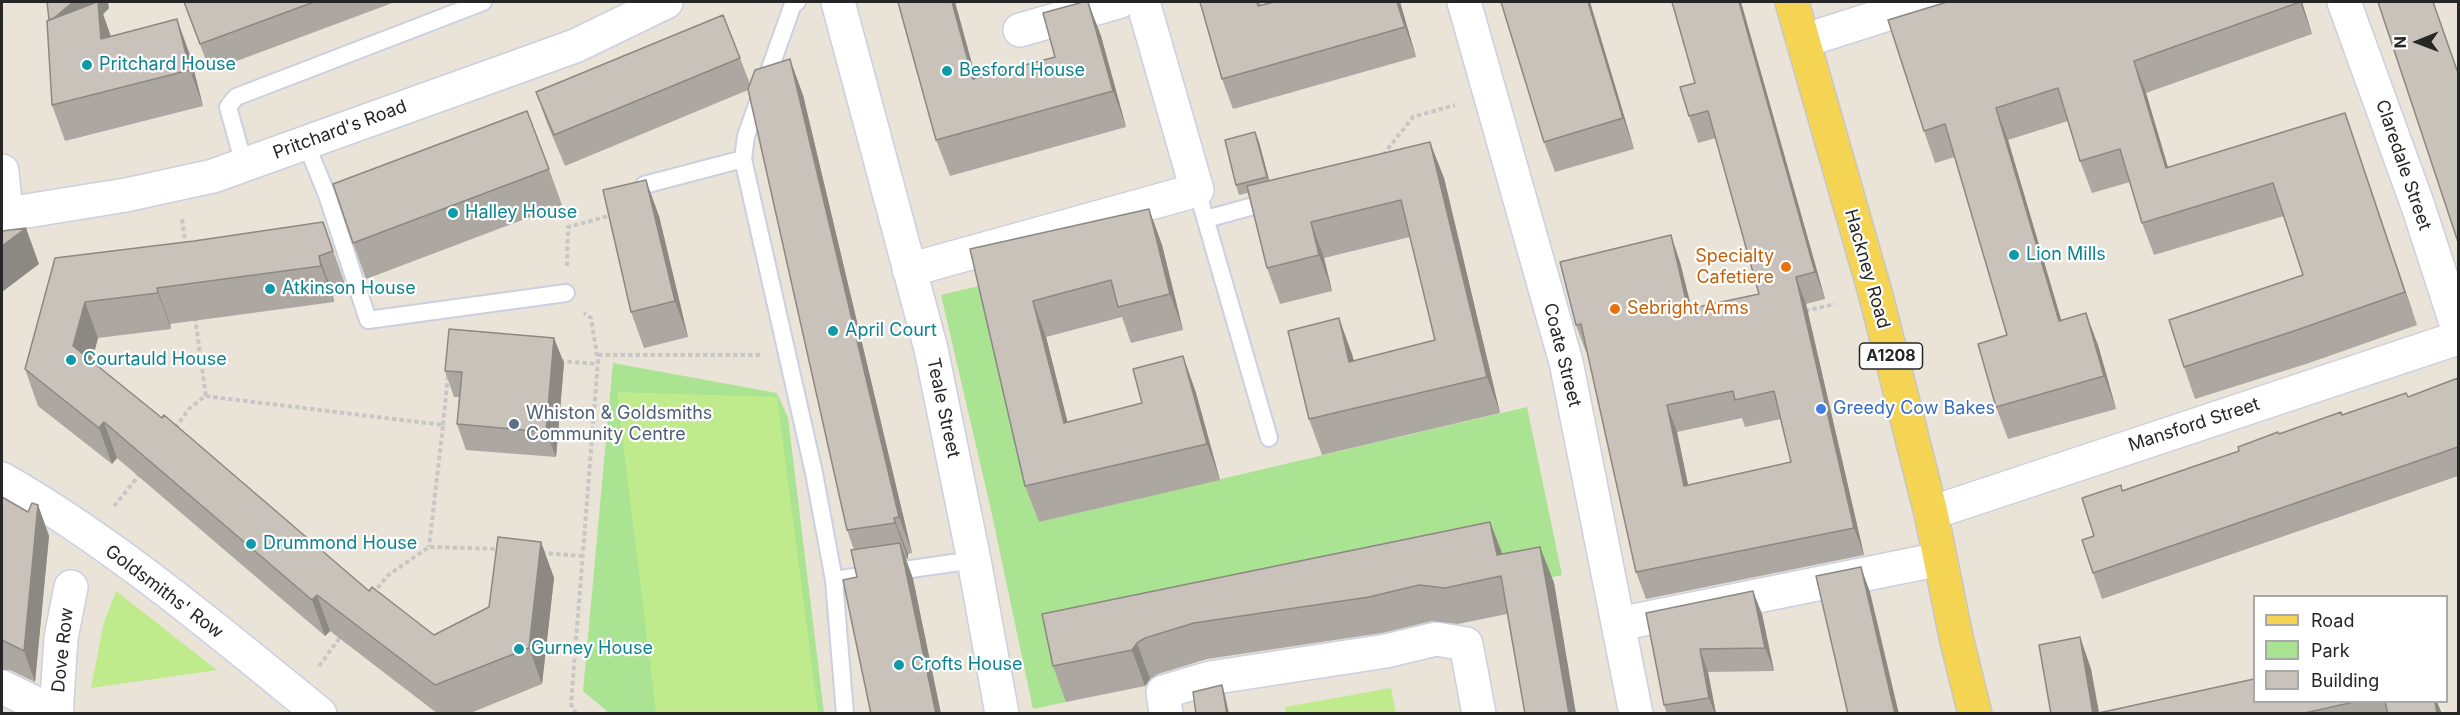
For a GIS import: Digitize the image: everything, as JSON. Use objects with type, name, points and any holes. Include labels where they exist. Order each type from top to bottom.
[{"type":"main road","name":"Hackney Road","points":[[1792,2],[1876,296],[1930,513],[1975,714]]},
{"type":"street","name":"Teale Street","points":[[838,2],[931,349],[974,560],[1002,714]]},
{"type":"street","points":[[1020,30],[1118,2]]},
{"type":"street","points":[[909,270],[1202,205],[1143,2]]},
{"type":"street","name":"Coate Street","points":[[1464,2],[1566,362],[1636,714]]},
{"type":"street","points":[[1803,41],[1925,2]]},
{"type":"street","name":"Claredale Street","points":[[2344,2],[2418,206],[2458,329]]},
{"type":"street","name":"Pritchard's Road","points":[[4,214],[126,195],[213,176],[305,141],[575,46],[659,3]]},
{"type":"street","points":[[2,171],[4,214]]},
{"type":"street","name":"Mansford Street","points":[[1930,513],[2458,338]]},
{"type":"street","name":"Goldsmiths' Row","points":[[2,478],[92,537],[194,613],[309,705]]},
{"type":"street","points":[[1619,624],[1940,559]]},
{"type":"street","name":"Dove Row","points":[[56,712],[61,638],[71,587]]},
{"type":"street","points":[[1166,714],[1163,692],[1210,678],[1386,651],[1436,639],[1467,644],[1479,714]]},
{"type":"street","points":[[2,687],[56,712]]},
{"type":"lane","points":[[244,164],[228,107],[236,97],[483,2]]},
{"type":"lane","points":[[797,2],[793,4],[746,136],[743,159],[814,473],[834,580],[845,714]]},
{"type":"lane","points":[[305,141],[327,195],[368,320],[566,293]]},
{"type":"lane","points":[[644,185],[743,159]]},
{"type":"lane","points":[[1269,438],[1202,205],[1292,195]]},
{"type":"lane","points":[[834,580],[974,560]]},
{"type":"path","points":[[1381,158],[1413,117],[1490,94]]},
{"type":"path","points":[[177,184],[187,255]]},
{"type":"path","points":[[576,714],[571,704],[598,355],[591,318],[571,305],[566,293],[568,226],[634,209],[644,185]]},
{"type":"path","points":[[1801,312],[1835,304]]},
{"type":"path","points":[[195,314],[206,397]]},
{"type":"path","points":[[598,355],[787,355]]},
{"type":"path","points":[[552,360],[598,364]]},
{"type":"path","points":[[429,547],[448,371]]},
{"type":"path","points":[[175,428],[189,409],[206,397],[442,424]]},
{"type":"path","points":[[92,537],[106,515],[146,466]]},
{"type":"path","points":[[368,600],[387,576],[429,547],[511,550]]},
{"type":"path","points":[[535,552],[582,556]]},
{"type":"path","points":[[309,705],[343,633]]},
{"type":"green space","points":[[983,285],[1039,522],[1527,407],[1562,575],[1509,586],[1056,650],[1066,702],[1033,709],[991,510],[941,295]]},
{"type":"green space","points":[[613,363],[777,393],[788,418],[824,713],[609,713],[583,691]]},
{"type":"green space","points":[[617,392],[777,397],[818,713],[656,713]]},
{"type":"green space","points":[[116,591],[217,670],[91,688],[104,622]]},
{"type":"green space","points":[[1391,688],[1396,713],[1286,713],[1285,707]]},
{"type":"building","points":[[47,2],[73,2],[49,20]]},
{"type":"building","points":[[98,2],[101,39],[177,19],[190,70],[52,105],[47,21]]},
{"type":"building","points":[[184,2],[314,2],[200,44]]},
{"type":"building","points":[[898,2],[952,2],[973,79],[1055,57],[1043,13],[1088,2],[1113,91],[936,140]]},
{"type":"building","points":[[1200,2],[1257,2],[1258,6],[1274,2],[1397,2],[1405,27],[1222,79]]},
{"type":"building","points":[[1501,2],[1588,2],[1623,118],[1544,142]]},
{"type":"building","points":[[1672,2],[1739,2],[1815,272],[1796,277],[1854,528],[1636,572],[1581,324],[1576,325],[1560,262],[1671,235],[1688,309],[1759,294],[1708,111],[1689,116],[1680,87],[1695,83]],"holes":[[[1733,391],[1735,400],[1774,391],[1791,462],[1684,486],[1667,405]]]},
{"type":"building","points":[[1947,2],[2300,2],[2134,61],[2166,168],[2345,113],[2405,292],[2184,367],[2169,320],[2303,275],[2273,183],[2142,223],[2120,149],[2080,161],[2058,88],[1996,108],[2059,321],[2086,313],[2104,376],[1996,407],[1978,344],[2007,335],[1945,124],[1924,131],[1888,20]]},
{"type":"building","points":[[2378,2],[2433,2],[2458,73],[2458,242]]},
{"type":"building","points":[[723,15],[740,58],[554,135],[536,92]]},
{"type":"building","name":"April Court","points":[[790,59],[899,517],[894,518],[895,523],[847,530],[748,89],[755,70]]},
{"type":"building","points":[[527,111],[549,169],[353,243],[333,184]]},
{"type":"building","points":[[1255,132],[1267,177],[1236,185],[1225,140]]},
{"type":"building","points":[[1430,142],[1487,377],[1309,419],[1288,331],[1339,318],[1349,362],[1435,340],[1401,200],[1311,222],[1319,255],[1267,268],[1247,186]]},
{"type":"building","points":[[646,180],[675,301],[631,312],[603,190]]},
{"type":"building","points":[[1149,209],[1170,294],[1118,307],[1111,280],[1033,301],[1064,423],[1142,403],[1133,369],[1183,356],[1207,444],[1025,486],[970,249]]},
{"type":"building","points":[[323,222],[333,251],[319,256],[321,266],[157,288],[158,293],[85,302],[73,346],[162,418],[164,415],[369,591],[372,587],[434,635],[489,607],[498,537],[541,542],[529,648],[435,685],[317,595],[312,600],[104,422],[99,428],[25,369],[55,258]]},
{"type":"building","points":[[26,228],[2,246],[2,231]]},
{"type":"building","name":"Whiston & Goldsmiths Community Centre","points":[[449,329],[554,338],[546,432],[457,424],[462,372],[445,371]]},
{"type":"building","points":[[2458,378],[2458,447],[2093,573],[2082,540],[2094,536],[2082,498],[2121,485],[2122,491],[2239,451],[2238,447],[2278,432],[2279,434],[2341,412],[2342,415],[2406,393],[2408,397]]},
{"type":"building","points":[[2,497],[28,512],[32,503],[38,505],[24,651],[2,640]]},
{"type":"building","points":[[1490,522],[1497,555],[1540,547],[1569,714],[1525,714],[1501,576],[1445,588],[1419,585],[1369,597],[1194,623],[1145,638],[1132,650],[1053,666],[1042,614]]},
{"type":"building","points":[[900,543],[936,714],[871,714],[843,580],[857,577],[851,550]]},
{"type":"building","points":[[1861,567],[1895,714],[1848,714],[1816,576]]},
{"type":"building","points":[[1753,591],[1765,648],[1700,649],[1709,698],[1664,705],[1646,613]]},
{"type":"building","points":[[2080,637],[2093,714],[2051,714],[2039,645]]},
{"type":"building","points":[[2253,679],[2253,703],[2350,703],[2300,714],[2094,714]]},
{"type":"building","points":[[1222,685],[1227,714],[1196,714],[1193,692]]},
{"type":"building","points":[[2385,703],[2435,703],[2437,714],[2388,714]]},
{"type":"place","name":"Pritchard House","points":[[87,65]]},
{"type":"place","name":"Besford House","points":[[947,71]]},
{"type":"place","name":"Halley House","points":[[453,213]]},
{"type":"place","name":"Lion Mills","points":[[2014,255]]},
{"type":"place","name":"Specialty Cafetiere","points":[[1786,267]]},
{"type":"place","name":"Atkinson House","points":[[270,289]]},
{"type":"place","name":"Sebright Arms","points":[[1615,309]]},
{"type":"place","name":"April Court","points":[[833,331]]},
{"type":"place","name":"Courtauld House","points":[[71,360]]},
{"type":"place","name":"Greedy Cow Bakes","points":[[1821,409]]},
{"type":"place","name":"Whiston & Goldsmiths Community Centre","points":[[514,424]]},
{"type":"place","name":"Drummond House","points":[[251,544]]},
{"type":"place","name":"Gurney House","points":[[519,649]]},
{"type":"place","name":"Crofts House","points":[[899,665]]}]
